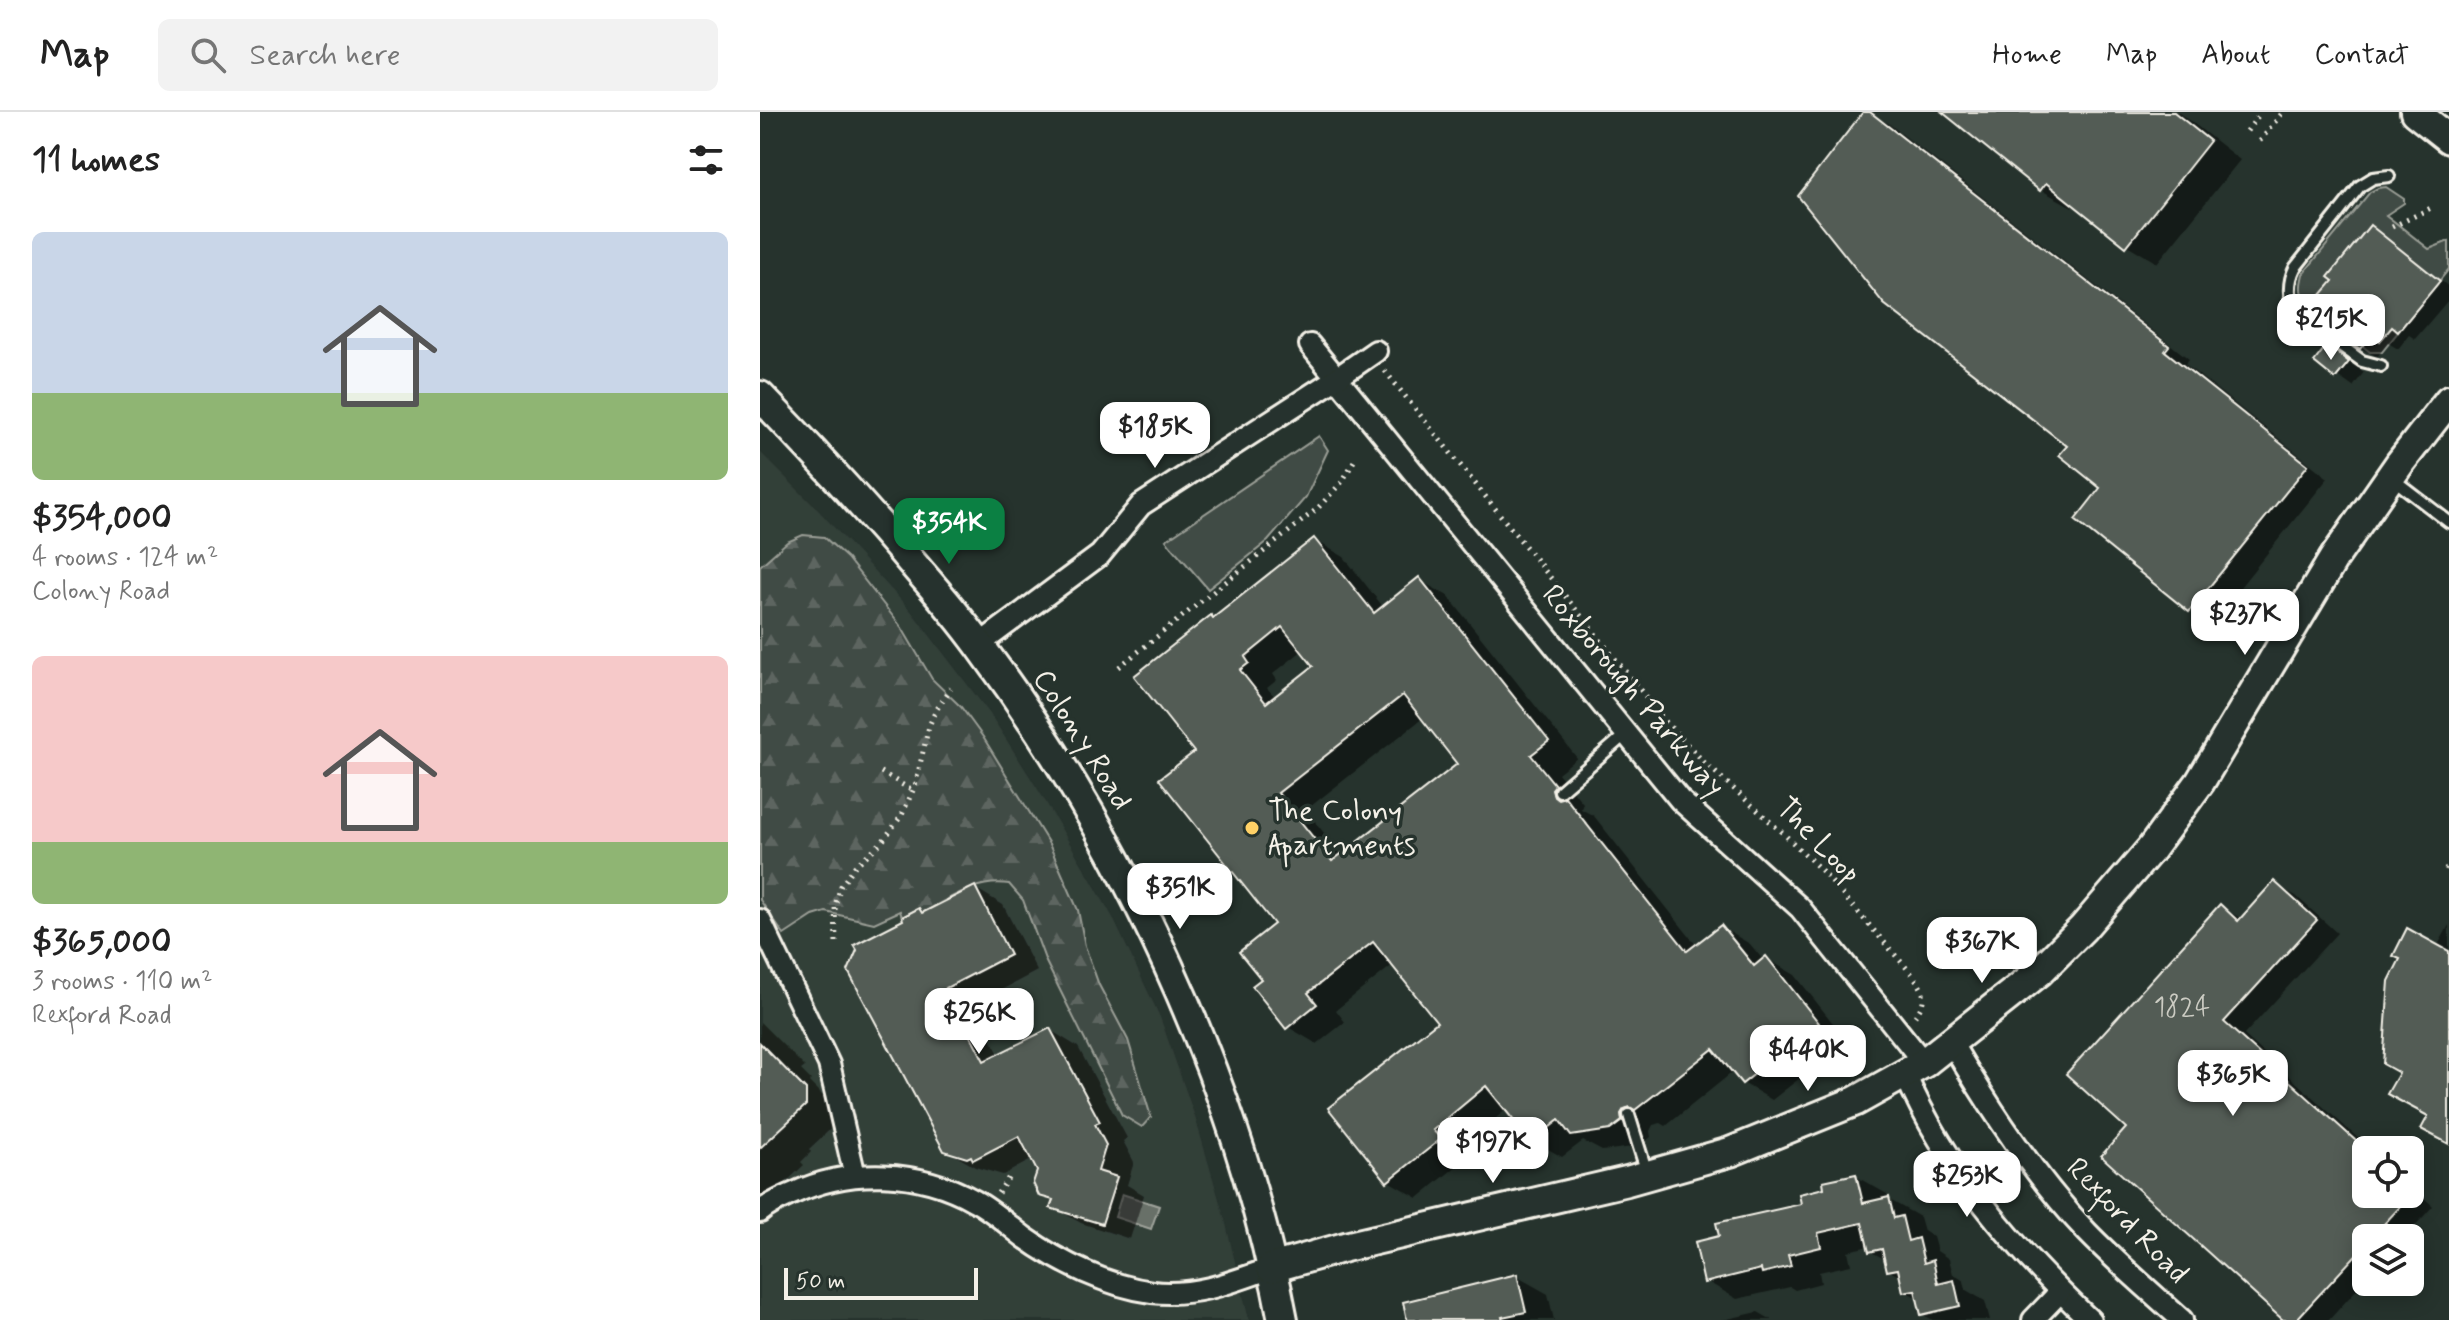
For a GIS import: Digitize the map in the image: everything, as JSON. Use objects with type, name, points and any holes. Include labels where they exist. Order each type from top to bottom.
[{"type":"street","points":[[2415,112],[2449,139]]},
{"type":"street","name":"Roxborough Parkway","points":[[1310,345],[1680,800],[1800,908],[1915,1068]]},
{"type":"street","points":[[980,644],[1100,555],[1141,505],[1376,351]]},
{"type":"street","name":"Colony Road","points":[[760,396],[834,471],[980,644],[1073,786],[1116,860],[1166,963],[1210,1067],[1256,1209],[1283,1320]]},
{"type":"street","points":[[760,1212],[800,1191],[838,1178],[893,1176],[914,1179],[978,1202],[1027,1239],[1069,1264],[1125,1285],[1178,1293],[1221,1286],[1345,1247],[1647,1175],[1730,1152],[1856,1101],[1915,1068],[2039,972],[2083,928],[2160,838],[2200,782],[2320,580],[2390,477],[2449,400]]},
{"type":"street","points":[[760,920],[829,1064],[855,1176]]},
{"type":"street","name":"Rexford Road","points":[[1951,1042],[1996,1115],[2085,1230],[2182,1320]]},
{"type":"street","points":[[1915,1068],[1933,1128],[1978,1199],[2029,1260],[2090,1320]]},
{"type":"street","points":[[2033,1320],[2060,1292]]},
{"type":"lane","points":[[2381,366],[2362,361],[2296,313],[2292,306],[2290,279],[2295,268],[2360,186],[2373,178],[2389,176]]},
{"type":"lane","points":[[2390,477],[2449,522]]},
{"type":"lane","points":[[1560,791],[1626,734]]},
{"type":"lane","points":[[1629,1115],[1647,1175]]},
{"type":"path","points":[[2247,131],[2261,112]]},
{"type":"path","points":[[2260,141],[2283,112]]},
{"type":"path","points":[[2392,227],[2431,208]]},
{"type":"path","name":"The Loop","points":[[1385,371],[1666,722],[1704,762],[1822,871],[1911,973],[1924,997],[1923,1006],[1915,1016]]},
{"type":"path","points":[[1119,667],[1317,509],[1342,482],[1354,461]]},
{"type":"path","points":[[836,942],[835,905],[841,886],[855,866],[875,851],[902,815],[913,791],[929,726],[951,688]]},
{"type":"path","points":[[881,772],[913,791]]},
{"type":"shaded area","points":[[760,452],[911,611],[990,714],[1112,916],[1160,1017],[1195,1117],[1225,1220],[1249,1320],[760,1320]]},
{"type":"shaded area","points":[[1122,1194],[1159,1206],[1151,1229],[1115,1217]]},
{"type":"green space","points":[[2386,187],[2404,199],[2404,203],[2386,215],[2429,249],[2449,241],[2449,269],[2382,352],[2370,352],[2313,306],[2302,293],[2301,286],[2303,274],[2370,192]]},
{"type":"green space","points":[[1319,436],[1328,450],[1306,497],[1268,541],[1208,589],[1166,540]]},
{"type":"green space","points":[[803,535],[824,537],[847,558],[902,628],[932,679],[961,707],[983,737],[1049,844],[1078,910],[1085,946],[1099,985],[1128,1040],[1151,1117],[1142,1127],[1122,1115],[1046,962],[1023,900],[1009,884],[975,887],[922,913],[919,908],[902,917],[900,911],[874,923],[826,912],[813,916],[784,935],[760,900],[760,566],[787,542]]},
{"type":"building","points":[[1863,112],[1870,112],[2169,346],[2165,351],[2308,465],[2189,612],[2075,520],[2100,488],[2059,455],[2067,446],[1884,304],[1798,196]]},
{"type":"building","points":[[1942,112],[2174,112],[2210,141],[2126,247],[2046,183],[2040,191]]},
{"type":"building","points":[[2370,225],[2440,281],[2398,332],[2392,327],[2380,341],[2372,334],[2360,349],[2337,333],[2349,318],[2321,295],[2333,281],[2328,277]]},
{"type":"building","points":[[2327,345],[2349,362],[2335,379],[2314,362]]},
{"type":"building","name":"The Colony Apartments","points":[[1314,538],[1374,613],[1419,577],[1549,741],[1531,755],[1555,785],[1552,789],[1554,796],[1558,799],[1565,797],[1687,951],[1721,925],[1754,966],[1766,956],[1819,1023],[1742,1084],[1713,1049],[1635,1110],[1630,1107],[1624,1109],[1622,1121],[1610,1130],[1571,1136],[1559,1120],[1531,1142],[1486,1086],[1433,1130],[1441,1139],[1387,1182],[1328,1108],[1437,1022],[1373,942],[1308,993],[1317,1004],[1286,1029],[1252,986],[1261,979],[1239,952],[1274,924],[1159,779],[1194,752],[1134,676],[1211,615],[1213,618]],"holes":[[[1282,627],[1313,666],[1266,703],[1240,670],[1249,663],[1245,657]],[[1403,695],[1457,764],[1332,861],[1278,793]]]},
{"type":"building","points":[[2274,881],[2317,920],[2224,1022],[2352,1137],[2352,1208],[2399,1208],[2384,1224],[2352,1224],[2352,1259],[2296,1320],[2283,1320],[2101,1156],[2126,1128],[2066,1074],[2220,904],[2238,921]]},
{"type":"building","points":[[975,886],[1010,955],[946,988],[984,1061],[1050,1028],[1100,1122],[1095,1124],[1106,1145],[1098,1171],[1117,1177],[1102,1224],[1050,1208],[1053,1200],[1039,1196],[1033,1183],[1037,1171],[1019,1136],[973,1160],[971,1156],[967,1158],[944,1151],[848,971],[857,950],[854,945],[903,920],[902,917],[919,908],[922,913]]},
{"type":"building","points":[[2407,928],[2449,951],[2449,1144],[2421,1129],[2428,1116],[2387,1094],[2399,1073],[2383,1064],[2389,981],[2400,959],[2393,956]]},
{"type":"building","points":[[760,1043],[806,1090],[806,1105],[760,1148]]},
{"type":"building","points":[[1856,1174],[1863,1203],[1889,1197],[1894,1218],[1902,1216],[1908,1241],[1918,1238],[1924,1263],[1933,1260],[1938,1284],[1954,1280],[1960,1306],[1921,1315],[1915,1290],[1903,1292],[1898,1269],[1887,1271],[1882,1249],[1869,1252],[1862,1223],[1818,1233],[1821,1247],[1788,1255],[1791,1266],[1762,1273],[1761,1269],[1704,1283],[1695,1242],[1719,1236],[1716,1223],[1801,1204],[1799,1194],[1824,1188],[1823,1181]]},
{"type":"building","points":[[1517,1274],[1526,1312],[1502,1317],[1503,1320],[1407,1320],[1403,1302]]},
{"type":"place","name":"The Colony Apartments","points":[[1252,828]]}]
